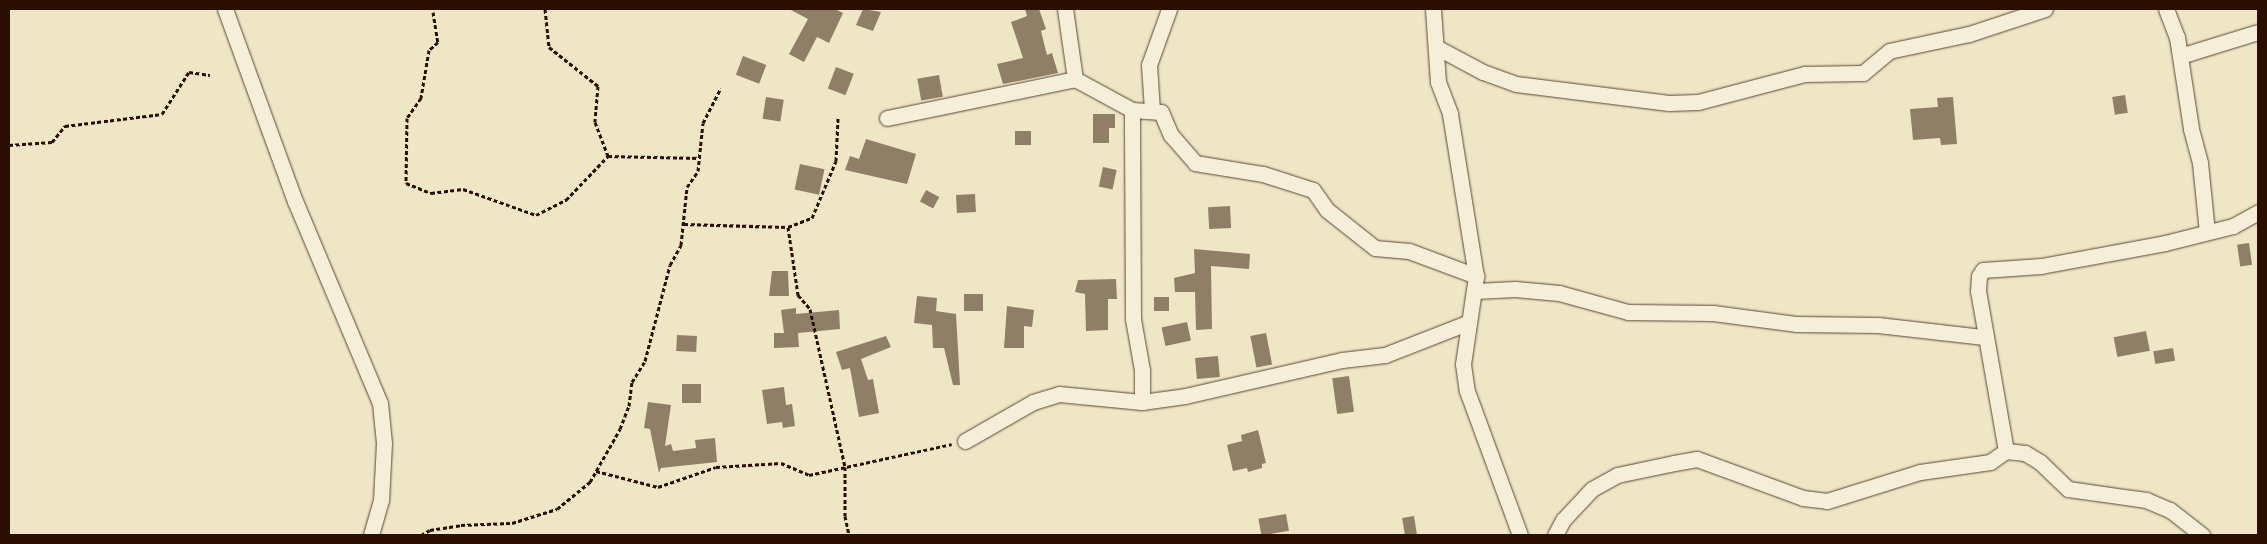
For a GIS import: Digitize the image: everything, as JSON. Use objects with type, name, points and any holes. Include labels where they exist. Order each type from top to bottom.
[{"type":"street","points":[[225,9],[295,200],[380,404],[384,443],[381,500],[371,535]]},
{"type":"street","points":[[1065,9],[1075,79],[1089,90],[1132,110],[1161,112],[1171,135],[1195,163],[1263,174],[1313,190],[1327,210],[1375,248],[1409,250],[1475,284],[1559,293],[1628,312],[1714,313],[1797,324],[1878,325],[1984,337]]},
{"type":"street","points":[[1152,110],[1149,65],[1169,9]]},
{"type":"street","points":[[1433,9],[1438,48],[1438,82],[1450,114],[1475,284],[1466,323],[1462,364],[1467,391],[1520,535]]},
{"type":"street","points":[[1438,48],[1516,84],[1669,103],[1698,102],[1805,74],[1863,73],[1889,50],[1969,34],[2045,9]]},
{"type":"street","points":[[2166,9],[2180,56],[2200,163],[2207,232]]},
{"type":"street","points":[[2180,56],[2258,32]]},
{"type":"street","points":[[887,118],[1075,79]]},
{"type":"street","points":[[1132,110],[1133,319],[1142,370],[1142,402]]},
{"type":"street","points":[[2006,450],[2003,418],[1984,337],[1978,291],[1979,276],[1984,270],[2091,258],[2233,226],[2258,212]]},
{"type":"street","points":[[965,441],[1033,402],[1059,394],[1142,402],[1342,360],[1386,355],[1466,323]]},
{"type":"street","points":[[1555,535],[1563,520],[1592,489],[1617,475],[1674,463],[1697,459],[1803,498],[1827,501],[1920,472],[1990,462],[2006,450],[2025,454],[2040,462],[2068,489],[2146,500],[2170,510],[2202,535]]},
{"type":"path","points":[[545,9],[549,47],[598,86],[595,122],[608,156]]},
{"type":"path","points":[[433,12],[438,42],[429,50],[421,98],[407,118],[406,183],[431,193],[463,189],[536,215],[566,200],[608,156],[700,158]]},
{"type":"path","points":[[9,145],[52,142],[66,126],[162,114],[189,72],[210,75]]},
{"type":"path","points":[[421,535],[430,530],[461,525],[512,523],[558,509],[590,482],[629,406],[632,382],[645,361],[670,265],[681,246],[687,187],[698,171],[703,123],[721,88]]},
{"type":"path","points":[[684,224],[788,227],[812,218],[836,161],[838,118]]},
{"type":"path","points":[[788,227],[798,295],[810,309],[845,467],[845,516],[850,535]]},
{"type":"path","points":[[596,471],[658,488],[716,467],[781,463],[809,475],[965,441]]},
{"type":"building","points":[[789,9],[835,9],[843,13],[829,43],[817,37],[804,62],[789,54],[808,19]]},
{"type":"building","points":[[863,9],[881,12],[873,31],[856,25]]},
{"type":"building","points":[[1025,9],[1039,9],[1046,29],[1041,31],[1047,55],[1052,53],[1058,73],[1003,84],[997,64],[1023,58],[1011,22],[1027,16]]},
{"type":"building","points":[[743,56],[766,65],[759,84],[736,75]]},
{"type":"building","points":[[836,67],[854,74],[845,95],[828,88]]},
{"type":"building","points":[[939,75],[943,97],[921,100],[917,79]]},
{"type":"building","points":[[2125,95],[2128,113],[2115,115],[2112,97]]},
{"type":"building","points":[[766,97],[784,100],[780,122],[763,119]]},
{"type":"building","points":[[1953,97],[1957,144],[1941,145],[1940,138],[1913,140],[1910,109],[1938,107],[1937,98]]},
{"type":"building","points":[[1093,114],[1115,114],[1115,128],[1109,128],[1109,143],[1093,143]]},
{"type":"building","points":[[1015,131],[1031,131],[1031,145],[1015,145]]},
{"type":"building","points":[[866,139],[916,154],[907,184],[845,170],[850,156],[859,159]]},
{"type":"building","points":[[800,164],[824,169],[819,195],[795,189]]},
{"type":"building","points":[[1103,167],[1117,170],[1113,189],[1099,187]]},
{"type":"building","points":[[926,190],[939,197],[933,209],[920,201]]},
{"type":"building","points":[[975,194],[976,212],[957,213],[956,195]]},
{"type":"building","points":[[1230,206],[1231,228],[1209,229],[1208,207]]},
{"type":"building","points":[[2249,243],[2252,265],[2240,266],[2237,245]]},
{"type":"building","points":[[1194,249],[1250,254],[1249,269],[1211,266],[1212,329],[1196,330],[1195,292],[1175,292],[1174,278],[1195,273]]},
{"type":"building","points":[[772,271],[788,271],[789,296],[769,296]]},
{"type":"building","points":[[1116,279],[1117,299],[1108,299],[1108,330],[1086,331],[1085,294],[1075,292],[1078,280]]},
{"type":"building","points":[[964,294],[983,294],[983,311],[964,311]]},
{"type":"building","points":[[917,296],[937,298],[936,311],[956,314],[960,385],[953,385],[944,348],[933,348],[932,325],[914,323]]},
{"type":"building","points":[[1154,297],[1169,297],[1169,311],[1154,311]]},
{"type":"building","points":[[1007,306],[1034,310],[1032,327],[1024,326],[1024,348],[1004,348]]},
{"type":"building","points":[[796,308],[796,314],[839,310],[840,329],[798,333],[799,347],[774,348],[774,333],[784,333],[781,310]]},
{"type":"building","points":[[1187,322],[1191,341],[1166,346],[1162,327]]},
{"type":"building","points":[[2146,331],[2150,351],[2117,357],[2114,337]]},
{"type":"building","points":[[1266,333],[1272,364],[1256,367],[1250,336]]},
{"type":"building","points":[[677,335],[697,336],[696,352],[676,351]]},
{"type":"building","points":[[886,336],[891,347],[861,359],[868,380],[873,379],[879,413],[859,417],[850,368],[842,370],[836,352]]},
{"type":"building","points":[[2173,348],[2175,361],[2155,364],[2153,351]]},
{"type":"building","points":[[1218,356],[1220,377],[1197,379],[1195,358]]},
{"type":"building","points":[[1349,376],[1354,412],[1337,414],[1332,378]]},
{"type":"building","points":[[682,384],[701,384],[701,403],[682,403]]},
{"type":"building","points":[[784,387],[786,405],[792,404],[795,426],[783,428],[782,422],[767,424],[762,390]]},
{"type":"building","points":[[648,402],[671,405],[665,446],[671,444],[673,451],[696,448],[695,440],[715,438],[717,462],[661,468],[659,473],[650,429],[644,428]]},
{"type":"building","points":[[1258,430],[1266,463],[1262,464],[1262,468],[1248,472],[1247,468],[1233,471],[1227,445],[1242,441],[1241,435]]},
{"type":"building","points":[[1286,514],[1289,531],[1261,535],[1258,519]]},
{"type":"building","points":[[1414,516],[1417,535],[1405,535],[1402,518]]}]
